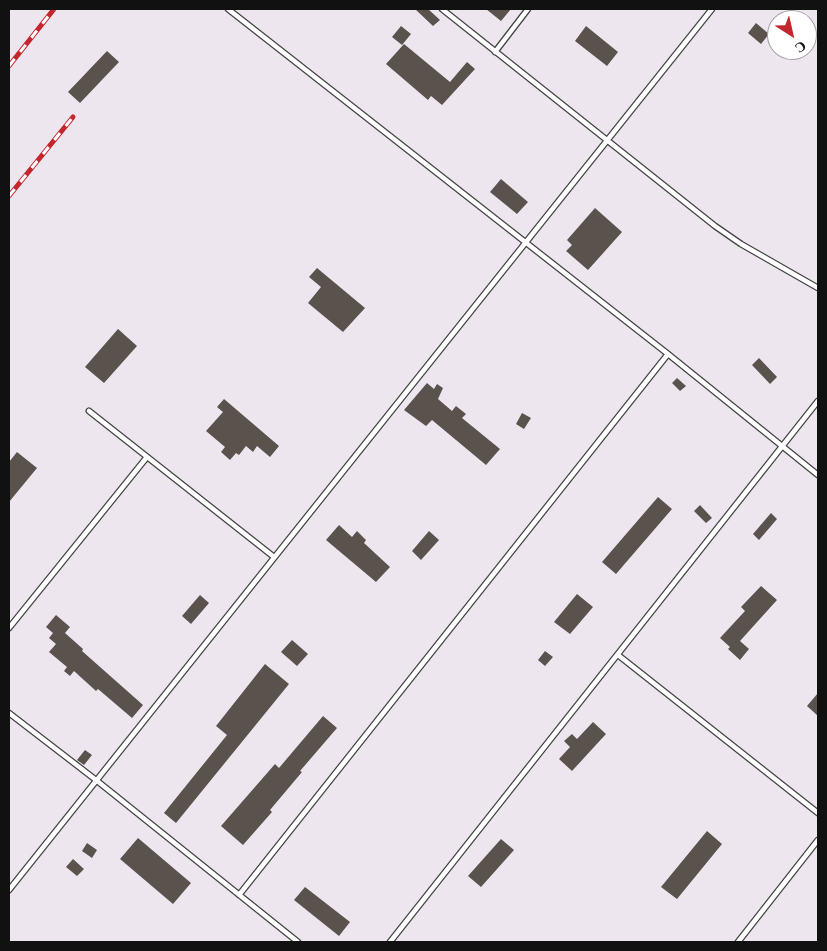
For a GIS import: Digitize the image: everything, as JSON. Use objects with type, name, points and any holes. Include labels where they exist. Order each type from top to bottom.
[{"type":"lane","points":[[228,9],[668,354],[782,448],[818,475]]},
{"type":"lane","points":[[442,9],[715,226],[741,244],[818,288]]},
{"type":"lane","points":[[495,52],[528,9]]},
{"type":"lane","points":[[9,890],[712,9]]},
{"type":"lane","points":[[239,895],[668,354]]},
{"type":"lane","points":[[390,942],[818,401]]},
{"type":"lane","points":[[89,411],[274,557]]},
{"type":"lane","points":[[9,628],[147,457]]},
{"type":"lane","points":[[618,655],[818,813]]},
{"type":"lane","points":[[9,713],[96,780],[298,942]]},
{"type":"lane","points":[[738,942],[818,840]]},
{"type":"shaded area","points":[[9,9],[818,9],[818,942],[9,942]]},
{"type":"building","points":[[415,9],[428,9],[440,20],[433,26]]},
{"type":"building","points":[[486,9],[511,9],[501,21]]},
{"type":"building","points":[[756,23],[767,32],[767,36],[761,44],[748,33]]},
{"type":"building","points":[[401,26],[411,34],[402,45],[392,37]]},
{"type":"building","points":[[586,26],[618,52],[607,66],[575,41]]},
{"type":"building","points":[[404,44],[450,82],[467,62],[475,69],[442,105],[431,96],[428,100],[386,64]]},
{"type":"building","points":[[107,51],[119,62],[80,103],[68,92]]},
{"type":"building","points":[[501,179],[528,202],[517,214],[490,192]]},
{"type":"building","points":[[595,208],[622,232],[588,270],[566,251],[572,245],[567,240]]},
{"type":"building","points":[[317,268],[365,308],[343,332],[308,303],[321,287],[309,277]]},
{"type":"building","points":[[118,329],[137,346],[104,383],[85,367]]},
{"type":"building","points":[[759,358],[777,377],[770,384],[752,365]]},
{"type":"building","points":[[677,378],[686,386],[680,391],[672,383]]},
{"type":"building","points":[[427,383],[434,389],[437,384],[443,388],[438,399],[452,411],[456,406],[466,414],[462,418],[500,449],[486,465],[432,420],[426,426],[404,410]]},
{"type":"building","points":[[224,399],[279,446],[270,457],[257,446],[253,452],[246,446],[239,455],[236,453],[230,460],[221,452],[225,447],[206,431],[223,412],[217,407]]},
{"type":"building","points":[[522,413],[531,418],[524,429],[516,424]]},
{"type":"building","points":[[17,452],[37,468],[9,502],[9,462]]},
{"type":"building","points":[[658,497],[672,509],[616,574],[602,562]]},
{"type":"building","points":[[700,505],[712,518],[706,523],[694,511]]},
{"type":"building","points":[[771,513],[777,519],[759,540],[753,534]]},
{"type":"building","points":[[339,525],[352,537],[357,531],[366,540],[364,543],[390,567],[376,582],[326,540]]},
{"type":"building","points":[[429,531],[439,540],[421,560],[412,551]]},
{"type":"building","points":[[761,586],[777,600],[740,641],[749,649],[740,660],[720,638],[745,611],[741,607]]},
{"type":"building","points":[[577,594],[593,607],[570,634],[554,622]]},
{"type":"building","points":[[200,595],[209,603],[191,624],[182,616]]},
{"type":"building","points":[[56,615],[70,627],[65,633],[83,649],[82,651],[143,705],[132,718],[98,689],[96,691],[74,671],[70,676],[64,671],[67,667],[49,652],[56,644],[49,638],[53,633],[46,627]]},
{"type":"building","points":[[292,640],[308,654],[297,666],[281,652]]},
{"type":"building","points":[[545,651],[553,657],[545,666],[538,660]]},
{"type":"building","points":[[265,664],[289,684],[176,823],[164,813],[227,735],[216,726]]},
{"type":"building","points":[[818,693],[818,716],[807,706]]},
{"type":"building","points":[[323,716],[337,728],[300,771],[302,772],[270,810],[272,812],[243,845],[221,826],[275,764],[279,768]]},
{"type":"building","points":[[593,722],[606,734],[572,771],[559,759],[570,747],[564,741],[572,734],[577,739]]},
{"type":"building","points":[[85,750],[92,755],[84,765],[77,760]]},
{"type":"building","points":[[707,831],[722,844],[677,899],[661,887]]},
{"type":"building","points":[[138,838],[191,883],[173,904],[120,859]]},
{"type":"building","points":[[501,839],[514,850],[481,887],[468,876]]},
{"type":"building","points":[[87,843],[97,850],[92,858],[82,851]]},
{"type":"building","points":[[73,859],[84,869],[77,876],[66,867]]},
{"type":"building","points":[[305,887],[350,922],[339,936],[294,900]]},
{"type":"railway","points":[[9,66],[54,9]]},
{"type":"railway","points":[[9,196],[73,117]]}]
